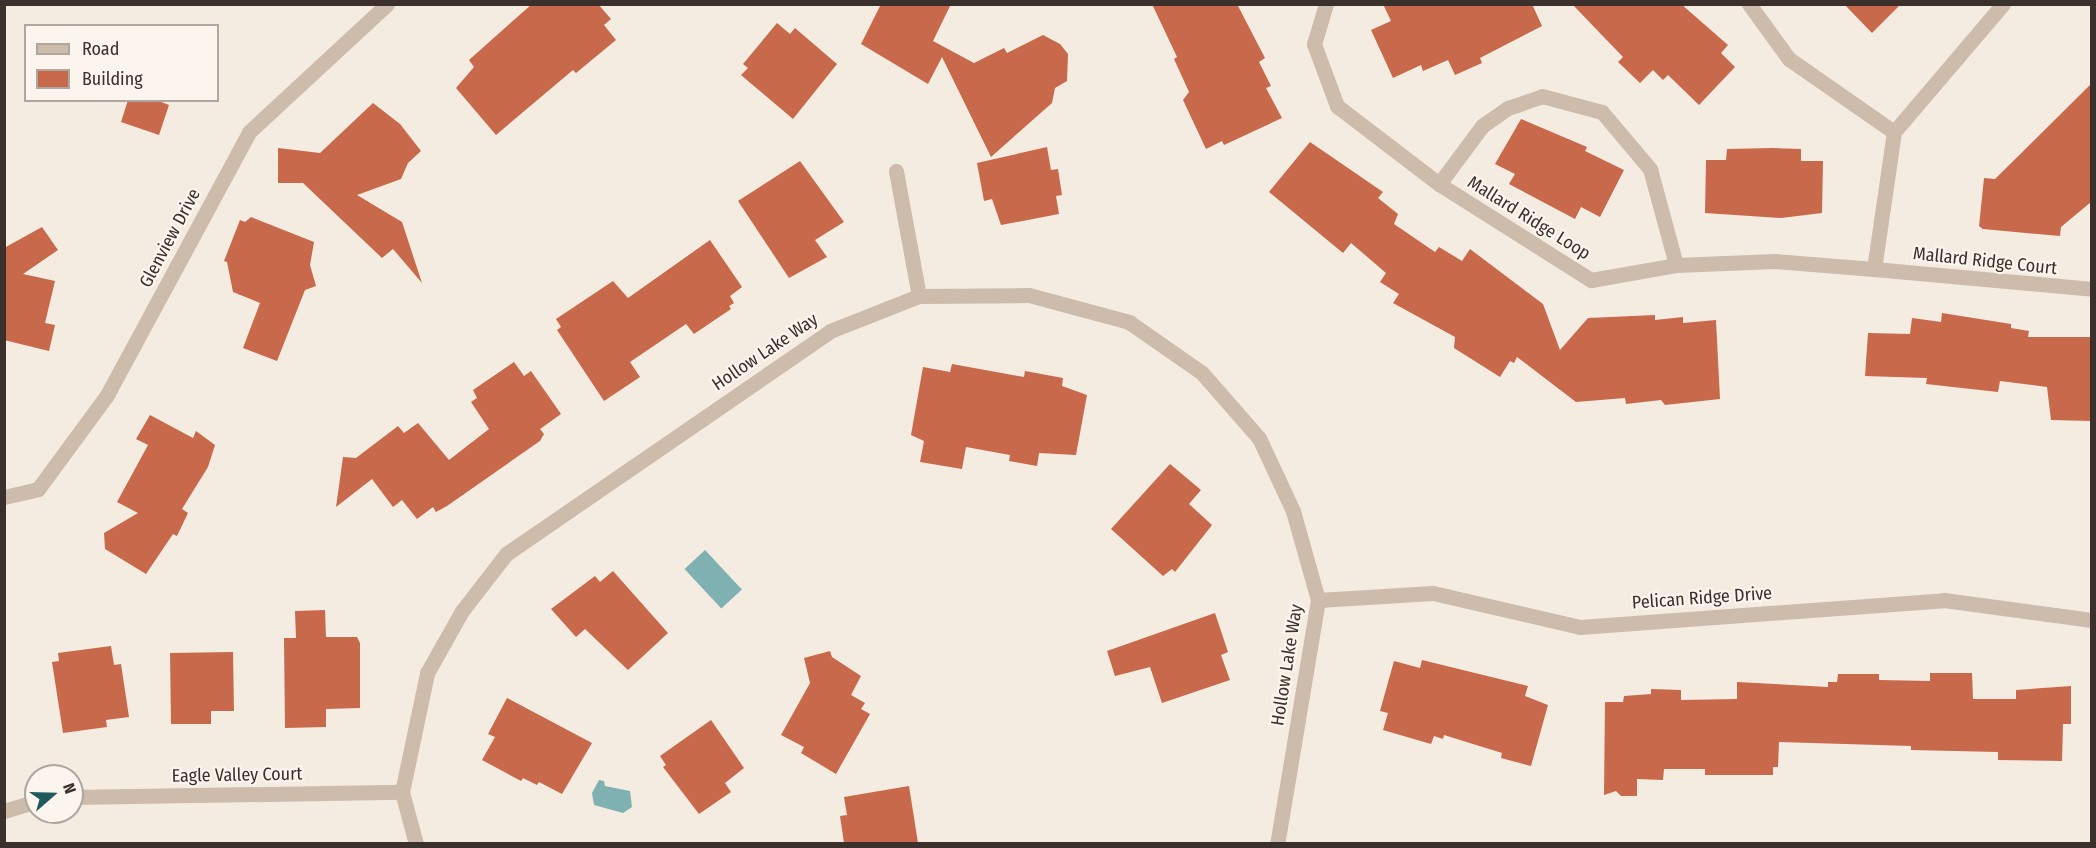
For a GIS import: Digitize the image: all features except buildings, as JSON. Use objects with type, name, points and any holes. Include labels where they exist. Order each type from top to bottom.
[{"type":"street","name":"Glenview Drive","points":[[4,497],[38,489],[107,395],[249,132],[387,4]]},
{"type":"street","name":"Mallard Ridge Loop","points":[[1326,4],[1314,44],[1337,106],[1439,184],[1591,280],[1676,265],[1775,261],[1874,269]]},
{"type":"street","points":[[1749,4],[1789,59],[1894,132]]},
{"type":"street","points":[[1874,269],[1894,132],[2003,4]]},
{"type":"street","points":[[1439,184],[1482,126],[1508,108],[1542,96],[1602,112],[1650,169],[1676,265]]},
{"type":"street","points":[[896,171],[919,296]]},
{"type":"street","name":"Mallard Ridge Court","points":[[1874,269],[2091,289]]},
{"type":"street","name":"Hollow Lake Way","points":[[416,843],[402,792],[427,673],[462,611],[506,554],[830,331],[919,296],[1029,295],[1129,322],[1202,374],[1259,438],[1293,511],[1318,600],[1277,843]]},
{"type":"street","name":"Pelican Ridge Drive","points":[[1318,600],[1433,593],[1580,627],[1944,600],[2091,620]]},
{"type":"street","name":"Eagle Valley Court","points":[[84,797],[402,792]]},
{"type":"street","points":[[4,811],[24,805]]},
{"type":"water","points":[[705,550],[742,589],[721,609],[685,569]]},
{"type":"water","points":[[599,780],[604,781],[605,786],[630,791],[632,807],[623,813],[594,805],[592,793]]}]
